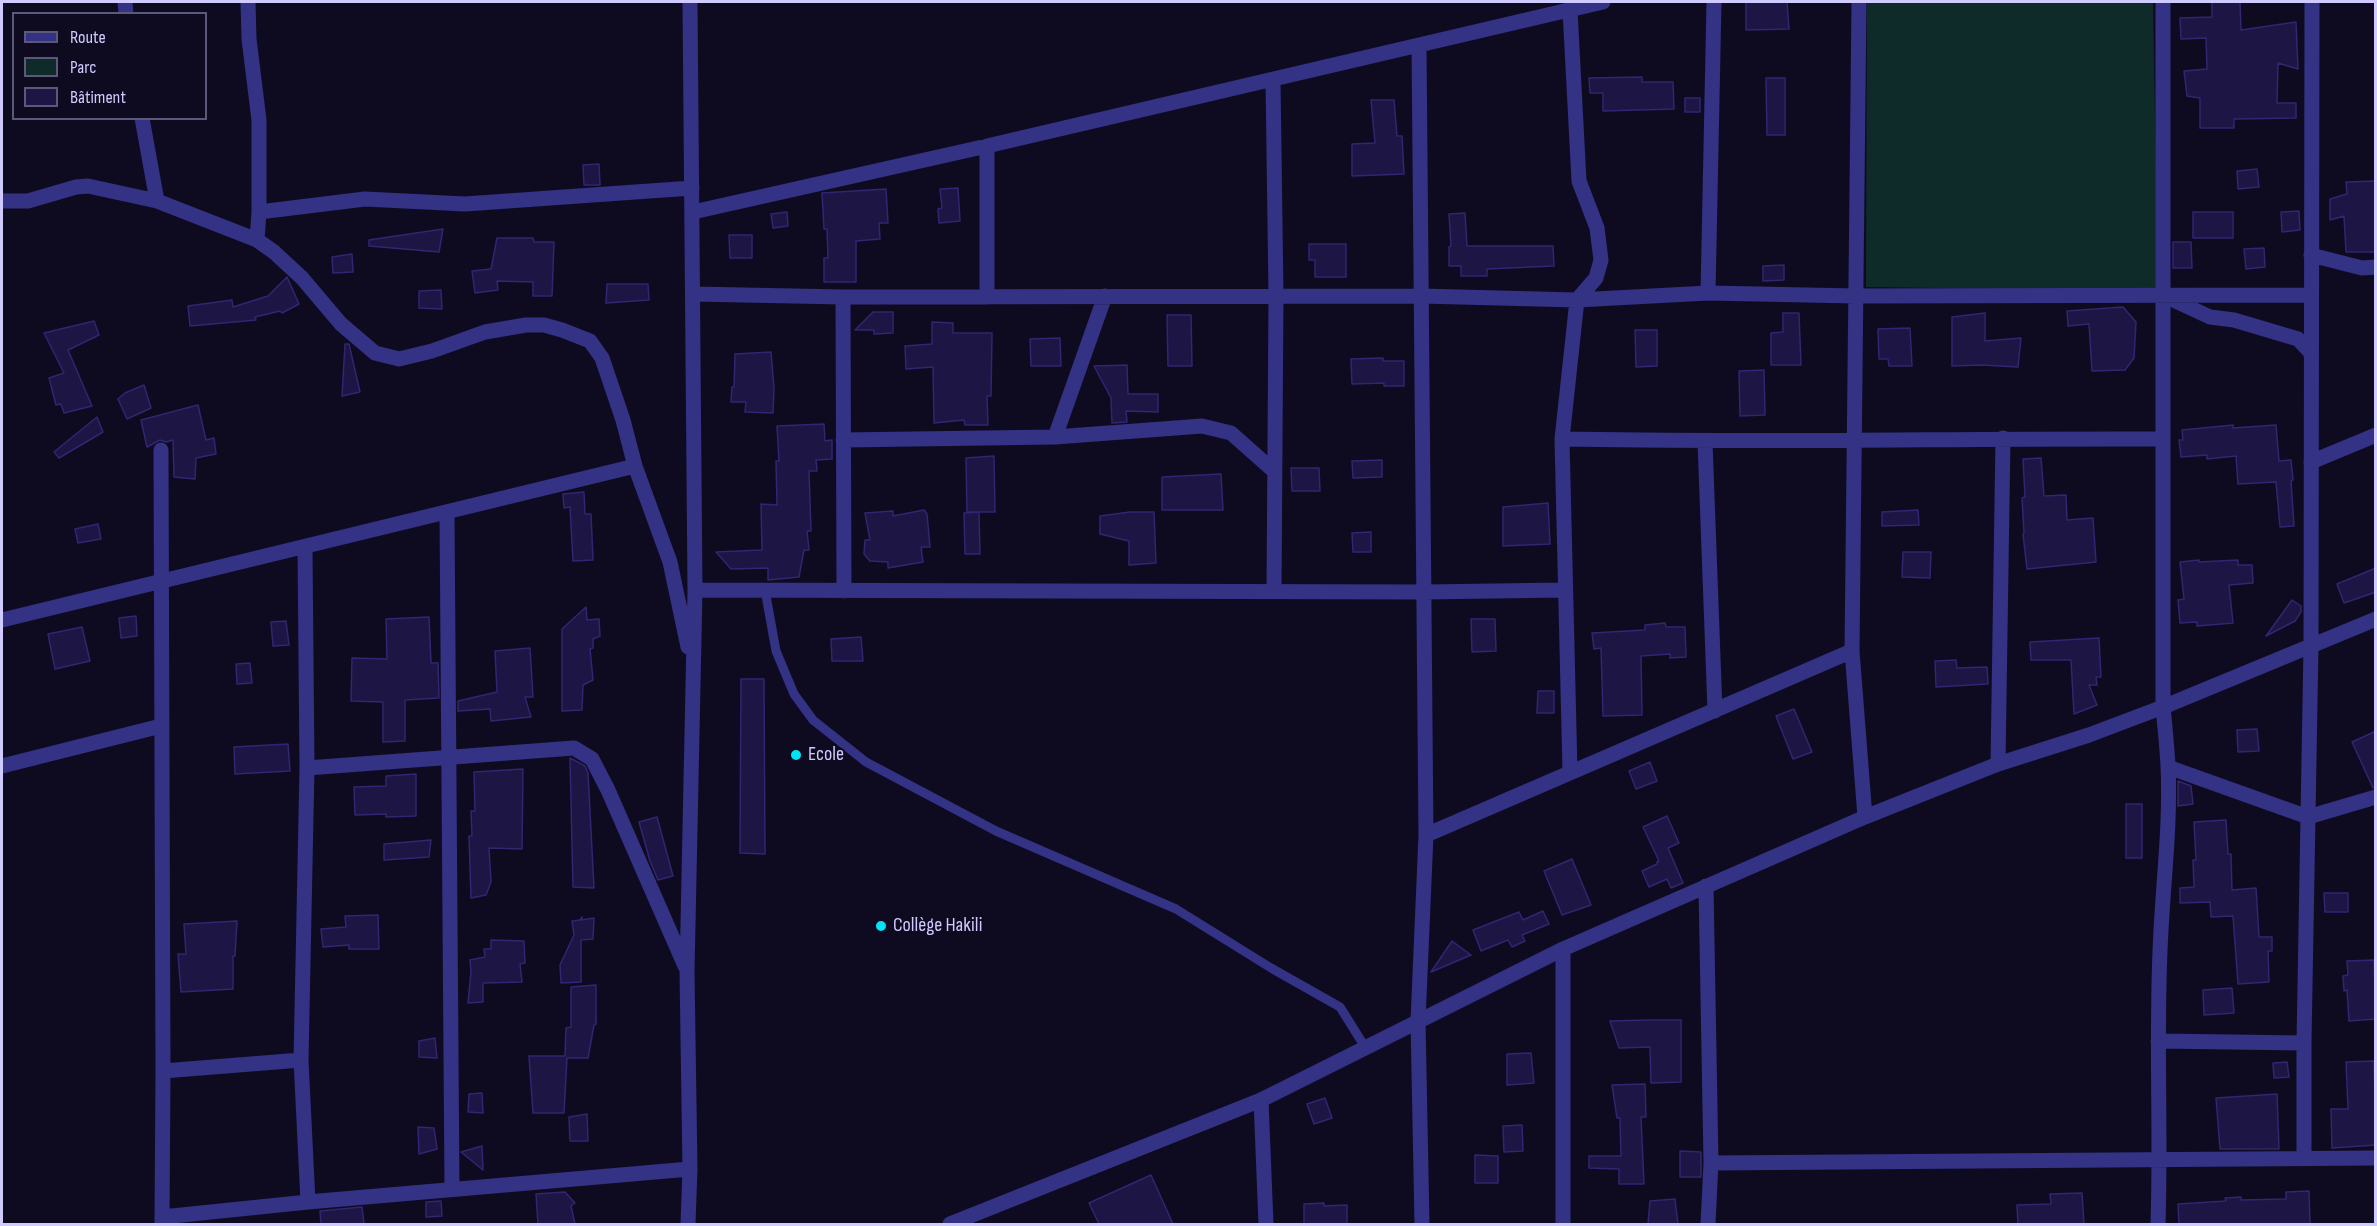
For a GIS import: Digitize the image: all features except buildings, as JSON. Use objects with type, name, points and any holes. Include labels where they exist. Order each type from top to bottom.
[{"type":"street","points":[[248,2],[249,39],[259,120],[257,240]]},
{"type":"street","points":[[688,1224],[690,1169],[687,972],[695,590],[690,2]]},
{"type":"street","points":[[693,212],[1603,2]]},
{"type":"street","points":[[1708,293],[1714,2]]},
{"type":"street","points":[[1859,2],[1852,651],[1865,817]]},
{"type":"street","points":[[2158,1224],[2160,1160],[2158,1041],[2168,767],[2163,707],[2163,2]]},
{"type":"street","points":[[2304,1157],[2311,646],[2312,2]]},
{"type":"street","points":[[1569,772],[1562,439],[1577,300],[1596,278],[1601,260],[1597,228],[1579,181],[1570,10]]},
{"type":"street","points":[[1419,45],[1426,835],[1418,1021],[1422,1224]]},
{"type":"street","points":[[1273,80],[1276,295],[1274,591]]},
{"type":"street","points":[[142,120],[157,201]]},
{"type":"street","points":[[987,146],[987,297]]},
{"type":"street","points":[[2,201],[27,201],[76,187],[88,186],[157,201],[257,240],[302,278],[341,324],[375,353],[399,359],[432,351],[485,332],[526,325],[544,325],[590,341],[602,358],[623,420],[635,466],[670,562],[693,673]]},
{"type":"street","points":[[259,212],[364,199],[465,204],[692,188]]},
{"type":"street","points":[[2311,255],[2362,268],[2376,267]]},
{"type":"street","points":[[694,294],[843,297],[1276,295],[1577,300],[1708,293],[1856,297],[2311,295]]},
{"type":"street","points":[[1055,437],[1106,296]]},
{"type":"street","points":[[2163,296],[2210,317],[2234,320],[2298,339],[2311,353]]},
{"type":"street","points":[[843,297],[844,591]]},
{"type":"street","points":[[843,440],[1055,437],[1202,426],[1220,429],[1239,438],[1275,472]]},
{"type":"street","points":[[2311,462],[2376,435]]},
{"type":"street","points":[[1562,439],[1705,442],[2003,438],[2163,439]]},
{"type":"street","points":[[1998,764],[2003,438]]},
{"type":"street","points":[[1705,442],[1715,711]]},
{"type":"street","points":[[161,450],[162,1221],[308,1202],[690,1169]]},
{"type":"street","points":[[2,620],[635,466]]},
{"type":"street","points":[[447,513],[452,1189]]},
{"type":"street","points":[[305,548],[307,768],[301,1060],[308,1202]]},
{"type":"street","points":[[695,590],[1424,592],[1564,590]]},
{"type":"street","points":[[950,1224],[1261,1100],[1563,949],[1865,817],[1998,764],[2089,735],[2163,707],[2376,619]]},
{"type":"street","points":[[1426,835],[1852,651]]},
{"type":"street","points":[[2,766],[161,726]]},
{"type":"street","points":[[307,768],[574,748],[592,759],[608,790],[687,972]]},
{"type":"street","points":[[2168,767],[2308,817],[2376,797]]},
{"type":"street","points":[[1706,886],[1711,1163],[1708,1224]]},
{"type":"street","points":[[1563,949],[1563,1224]]},
{"type":"street","points":[[2158,1041],[2304,1043]]},
{"type":"street","points":[[163,1071],[301,1060]]},
{"type":"street","points":[[1261,1100],[1266,1224]]},
{"type":"street","points":[[1711,1163],[2376,1158]]},
{"type":"lane","points":[[1556,2],[1570,10]]},
{"type":"lane","points":[[765,590],[776,651],[794,694],[813,720],[866,762],[996,831],[1176,909],[1271,968],[1340,1007],[1365,1047]]},
{"type":"green space","points":[[1867,2],[2153,2],[2158,291],[1866,287]]},
{"type":"place","name":"Ecole","points":[[796,755]]},
{"type":"place","name":"Collège Hakili","points":[[881,926]]}]
